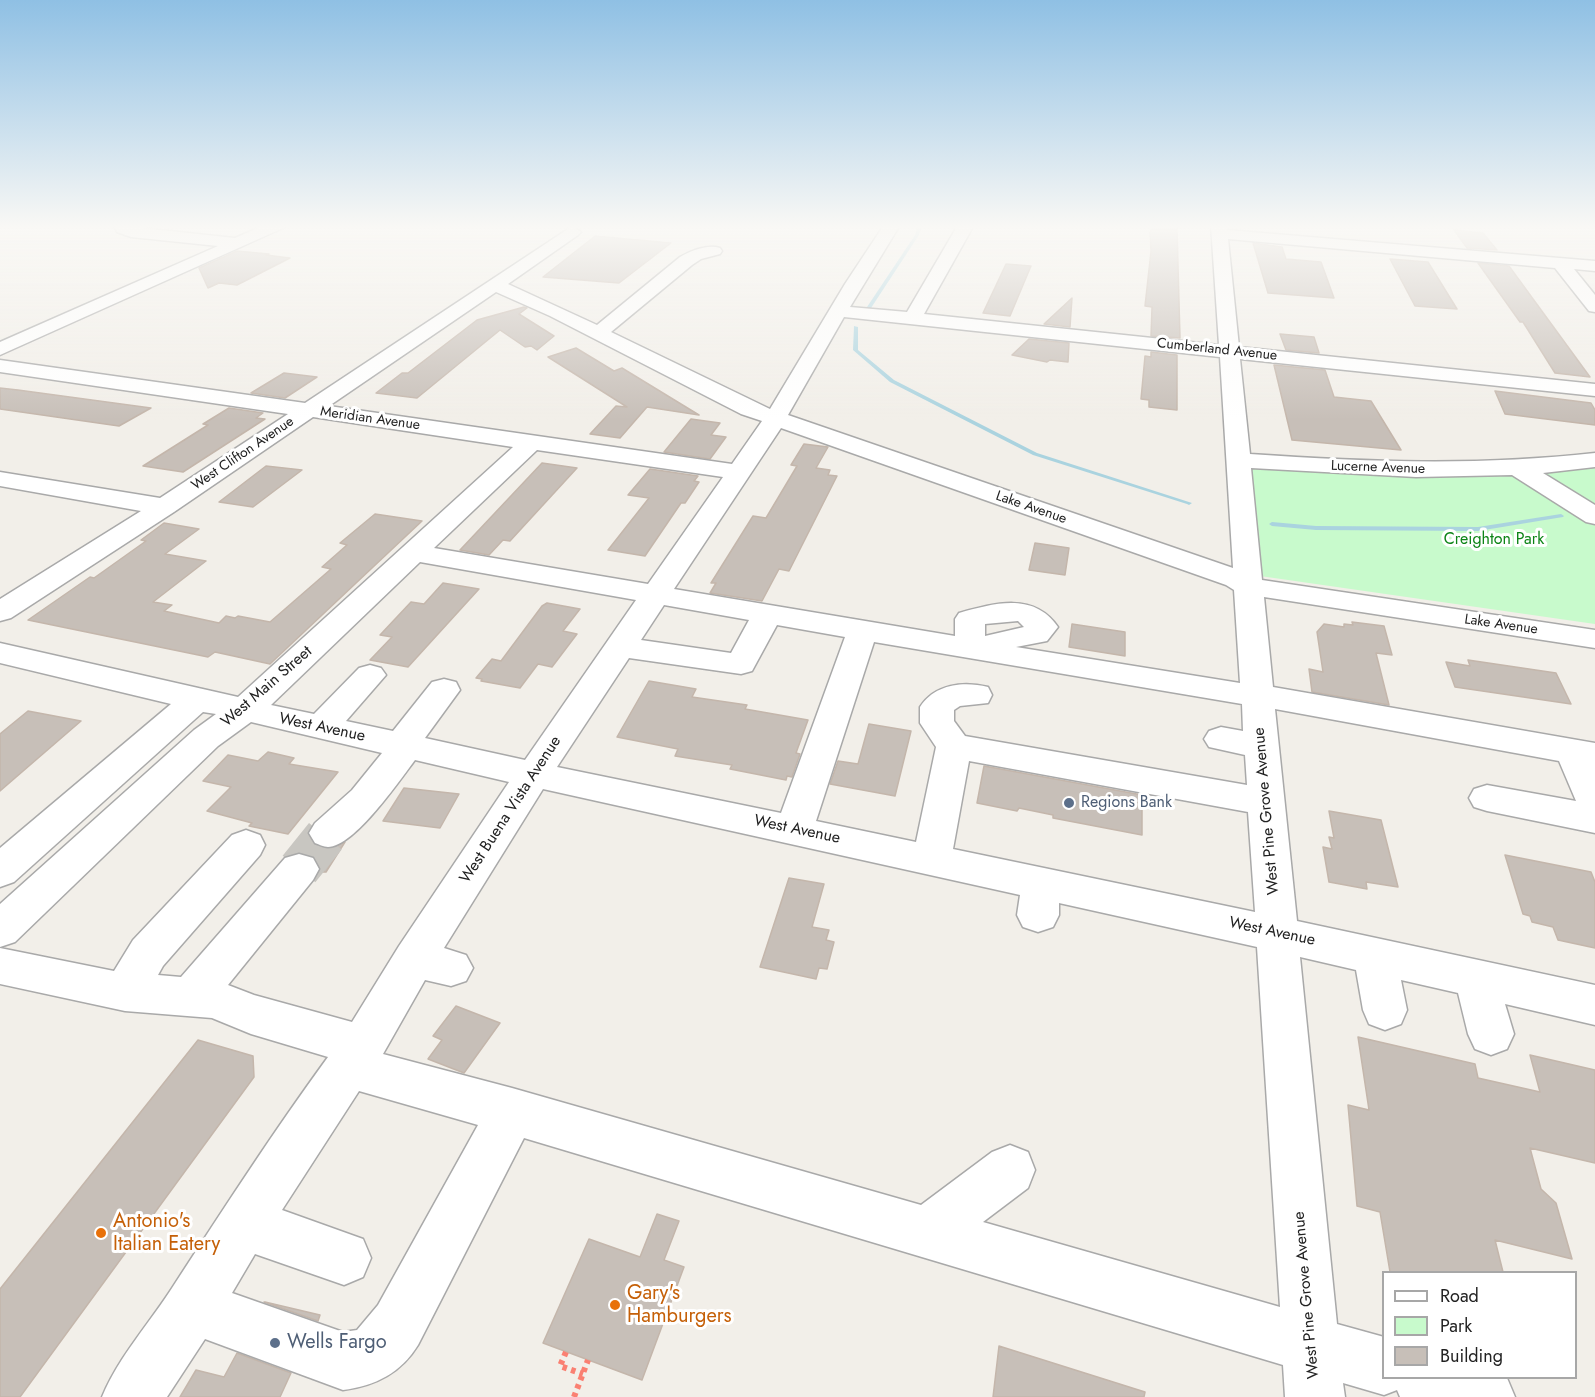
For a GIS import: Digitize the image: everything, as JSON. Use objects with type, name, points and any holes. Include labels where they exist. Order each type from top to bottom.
[{"type":"street","points":[[0,350],[133,290]]},
{"type":"street","name":"West Clifton Avenue","points":[[0,612],[165,507],[488,290]]},
{"type":"street","name":"Lake Avenue","points":[[507,290],[694,382],[776,419],[1213,571],[1248,586],[1595,639]]},
{"type":"street","points":[[598,333],[650,290]]},
{"type":"street","name":"West Buena Vista Avenue","points":[[132,1397],[193,1307],[243,1224],[303,1132],[356,1057],[433,964],[516,800],[776,419],[853,290]]},
{"type":"street","points":[[913,318],[929,290]]},
{"type":"street","name":"West Pine Grove Avenue","points":[[1224,290],[1315,1397]]},
{"type":"street","points":[[1582,290],[1595,307]]},
{"type":"street","name":"Cumberland Avenue","points":[[840,311],[1595,390]]},
{"type":"street","name":"Meridian Avenue","points":[[0,366],[740,472]]},
{"type":"street","name":"West Main Street","points":[[0,930],[206,738],[244,711],[532,442]]},
{"type":"street","name":"Lucerne Avenue","points":[[1238,460],[1394,469],[1517,468],[1595,460]]},
{"type":"street","points":[[1517,468],[1595,516]]},
{"type":"street","points":[[0,479],[165,507]]},
{"type":"street","points":[[413,553],[1222,692],[1256,695],[1584,753],[1595,802]]},
{"type":"street","points":[[620,647],[741,664],[767,614]]},
{"type":"street","points":[[794,829],[863,630]]},
{"type":"street","name":"West Avenue","points":[[0,654],[321,728],[932,859],[1039,899],[1277,933],[1595,1005]]},
{"type":"street","points":[[321,728],[370,675]]},
{"type":"street","points":[[328,833],[365,800],[444,690]]},
{"type":"street","points":[[976,695],[958,694],[945,698],[937,707],[937,723],[954,746],[1266,802]]},
{"type":"street","points":[[0,871],[196,700]]},
{"type":"street","points":[[1221,739],[1262,746]]},
{"type":"street","points":[[932,859],[954,746]]},
{"type":"street","points":[[1487,798],[1595,819]]},
{"type":"street","points":[[125,992],[148,953],[246,845]]},
{"type":"street","points":[[192,996],[299,869]]},
{"type":"street","points":[[1375,955],[1385,1010]]},
{"type":"street","points":[[0,966],[125,992],[214,999],[356,1057],[512,1112],[1382,1366]]},
{"type":"street","points":[[1476,978],[1491,1034]]},
{"type":"street","points":[[193,1307],[343,1361],[364,1359],[386,1345],[512,1112]]},
{"type":"street","points":[[928,1232],[1010,1170]]},
{"type":"street","points":[[243,1224],[344,1258]]},
{"type":"street","points":[[1426,1379],[1485,1397]]},
{"type":"path","points":[[566,1352],[560,1366],[583,1374]]},
{"type":"path","points":[[574,1397],[588,1360]]},
{"type":"green space","name":"Creighton Park","points":[[1247,464],[1512,472],[1595,522],[1595,624],[1260,576]]},
{"type":"green space","points":[[1595,465],[1595,507],[1541,471]]},
{"type":"building","points":[[994,290],[1021,290],[1010,316],[983,313]]},
{"type":"building","points":[[1147,290],[1179,290],[1180,338],[1151,336],[1152,307],[1145,306]]},
{"type":"building","points":[[1267,290],[1331,290],[1334,298],[1268,293]]},
{"type":"building","points":[[1407,290],[1445,290],[1457,309],[1415,306]]},
{"type":"building","points":[[1497,290],[1527,290],[1590,377],[1555,373],[1523,322],[1520,322]]},
{"type":"building","points":[[1072,298],[1070,327],[1044,324]]},
{"type":"building","points":[[527,308],[519,314],[554,336],[537,350],[531,346],[525,347],[500,330],[417,398],[376,393],[402,373],[408,373],[477,320]]},
{"type":"building","points":[[1280,334],[1314,337],[1319,353],[1286,350]]},
{"type":"building","points":[[1029,339],[1069,343],[1068,362],[1050,360],[1047,362],[1012,355]]},
{"type":"building","points":[[576,348],[614,371],[622,368],[699,415],[647,407],[620,438],[590,434],[616,406],[627,407],[548,357]]},
{"type":"building","points":[[1151,352],[1177,355],[1177,410],[1149,407],[1149,400],[1141,399],[1145,356],[1151,357]]},
{"type":"building","points":[[1274,365],[1325,370],[1334,397],[1371,401],[1401,450],[1292,440]]},
{"type":"building","points":[[284,373],[317,377],[285,398],[251,393]]},
{"type":"building","points":[[0,388],[151,408],[119,426],[0,409]]},
{"type":"building","points":[[1495,391],[1591,403],[1595,410],[1595,425],[1505,414]]},
{"type":"building","points":[[229,408],[263,413],[256,418],[265,419],[183,472],[143,466],[208,425],[203,424]]},
{"type":"building","points":[[691,419],[720,423],[711,435],[726,437],[710,459],[664,452]]},
{"type":"building","points":[[804,444],[828,447],[816,468],[830,470],[828,475],[837,476],[789,571],[779,569],[762,601],[710,593],[716,583],[711,583],[753,516],[766,518],[797,466],[791,465]]},
{"type":"building","points":[[542,463],[577,468],[510,541],[503,540],[489,555],[460,550]]},
{"type":"building","points":[[266,466],[302,470],[253,507],[219,502]]},
{"type":"building","points":[[650,469],[698,476],[694,481],[699,482],[685,503],[681,503],[645,556],[608,550],[649,498],[628,495]]},
{"type":"building","points":[[375,514],[422,521],[270,664],[215,652],[208,657],[28,620],[90,577],[94,578],[146,541],[141,540],[164,523],[199,529],[165,554],[206,561],[153,602],[172,605],[164,611],[219,623],[226,616],[270,622],[331,569],[322,567],[347,545],[340,543]]},
{"type":"building","points":[[1035,543],[1069,548],[1065,575],[1029,570]]},
{"type":"building","points":[[443,583],[479,589],[408,667],[370,660],[392,637],[380,635],[411,602],[424,604]]},
{"type":"building","points":[[547,603],[580,609],[563,631],[577,634],[552,667],[538,664],[520,688],[481,681],[482,679],[476,678],[492,659],[501,661],[542,606]]},
{"type":"building","points":[[1352,622],[1384,626],[1392,655],[1376,653],[1389,705],[1312,692],[1309,669],[1323,672],[1317,632],[1324,624],[1344,627],[1344,624],[1353,625]]},
{"type":"building","points":[[1072,624],[1125,632],[1125,656],[1069,647]]},
{"type":"building","points":[[1468,660],[1556,673],[1571,704],[1455,687],[1446,662],[1470,666]]},
{"type":"building","points":[[649,681],[696,689],[692,697],[747,705],[745,709],[808,720],[796,753],[800,754],[792,777],[787,776],[786,780],[730,769],[732,765],[675,756],[678,749],[617,737]]},
{"type":"building","points":[[28,711],[81,721],[0,791],[0,734]]},
{"type":"building","points":[[869,724],[911,731],[895,796],[830,784],[838,761],[858,764]]},
{"type":"building","points":[[268,752],[294,758],[289,764],[338,772],[288,834],[249,826],[252,823],[207,811],[231,787],[203,781],[228,755],[258,761]]},
{"type":"building","points":[[984,766],[1142,795],[1142,835],[1053,818],[1053,815],[1019,808],[1017,811],[977,803]]},
{"type":"building","points":[[404,788],[459,794],[440,828],[383,821]]},
{"type":"building","points":[[1329,811],[1381,820],[1398,887],[1366,882],[1367,889],[1329,882],[1323,847],[1332,849],[1329,837],[1334,838]]},
{"type":"building","points":[[306,830],[313,844],[322,848],[329,849],[345,842],[326,872],[320,872],[321,868],[314,856],[300,852],[290,854]]},
{"type":"building","points":[[1505,855],[1591,872],[1595,882],[1595,948],[1558,940],[1553,927],[1532,922],[1530,916],[1523,914]]},
{"type":"building","points":[[789,878],[824,884],[812,927],[829,930],[826,940],[834,942],[827,969],[819,968],[816,979],[760,967]]},
{"type":"building","points":[[456,1006],[500,1023],[464,1073],[428,1059],[442,1040],[433,1036]]},
{"type":"building","points":[[1358,1037],[1475,1064],[1478,1078],[1540,1092],[1530,1055],[1595,1070],[1595,1163],[1530,1148],[1541,1189],[1556,1203],[1572,1259],[1495,1240],[1503,1271],[1390,1271],[1380,1212],[1357,1206],[1348,1105],[1369,1110]]},
{"type":"building","points":[[198,1040],[253,1056],[254,1077],[20,1397],[0,1397],[0,1289]]},
{"type":"building","name":"Gary's Hamburgers","points":[[657,1214],[679,1221],[664,1260],[684,1267],[642,1380],[543,1343],[589,1239],[640,1257]]},
{"type":"building","points":[[265,1302],[320,1315],[318,1321]]},
{"type":"building","points":[[999,1346],[1145,1392],[1144,1397],[993,1397]]},
{"type":"building","points":[[237,1353],[291,1373],[280,1397],[180,1397],[196,1370],[224,1377]]},
{"type":"waterway","points":[[869,307],[880,290]]},
{"type":"waterway","points":[[856,327],[855,350],[892,381],[1035,454],[1189,503]]},
{"type":"waterway","points":[[1272,524],[1316,528],[1478,529],[1561,516]]},
{"type":"tunnel","points":[[299,869],[328,833]]},
{"type":"place","name":"Regions Bank","points":[[1069,803]]},
{"type":"place","name":"Antonio's Italian Eatery","points":[[101,1233]]},
{"type":"place","name":"Gary's Hamburgers","points":[[615,1305]]},
{"type":"place","name":"Wells Fargo","points":[[275,1343]]}]
